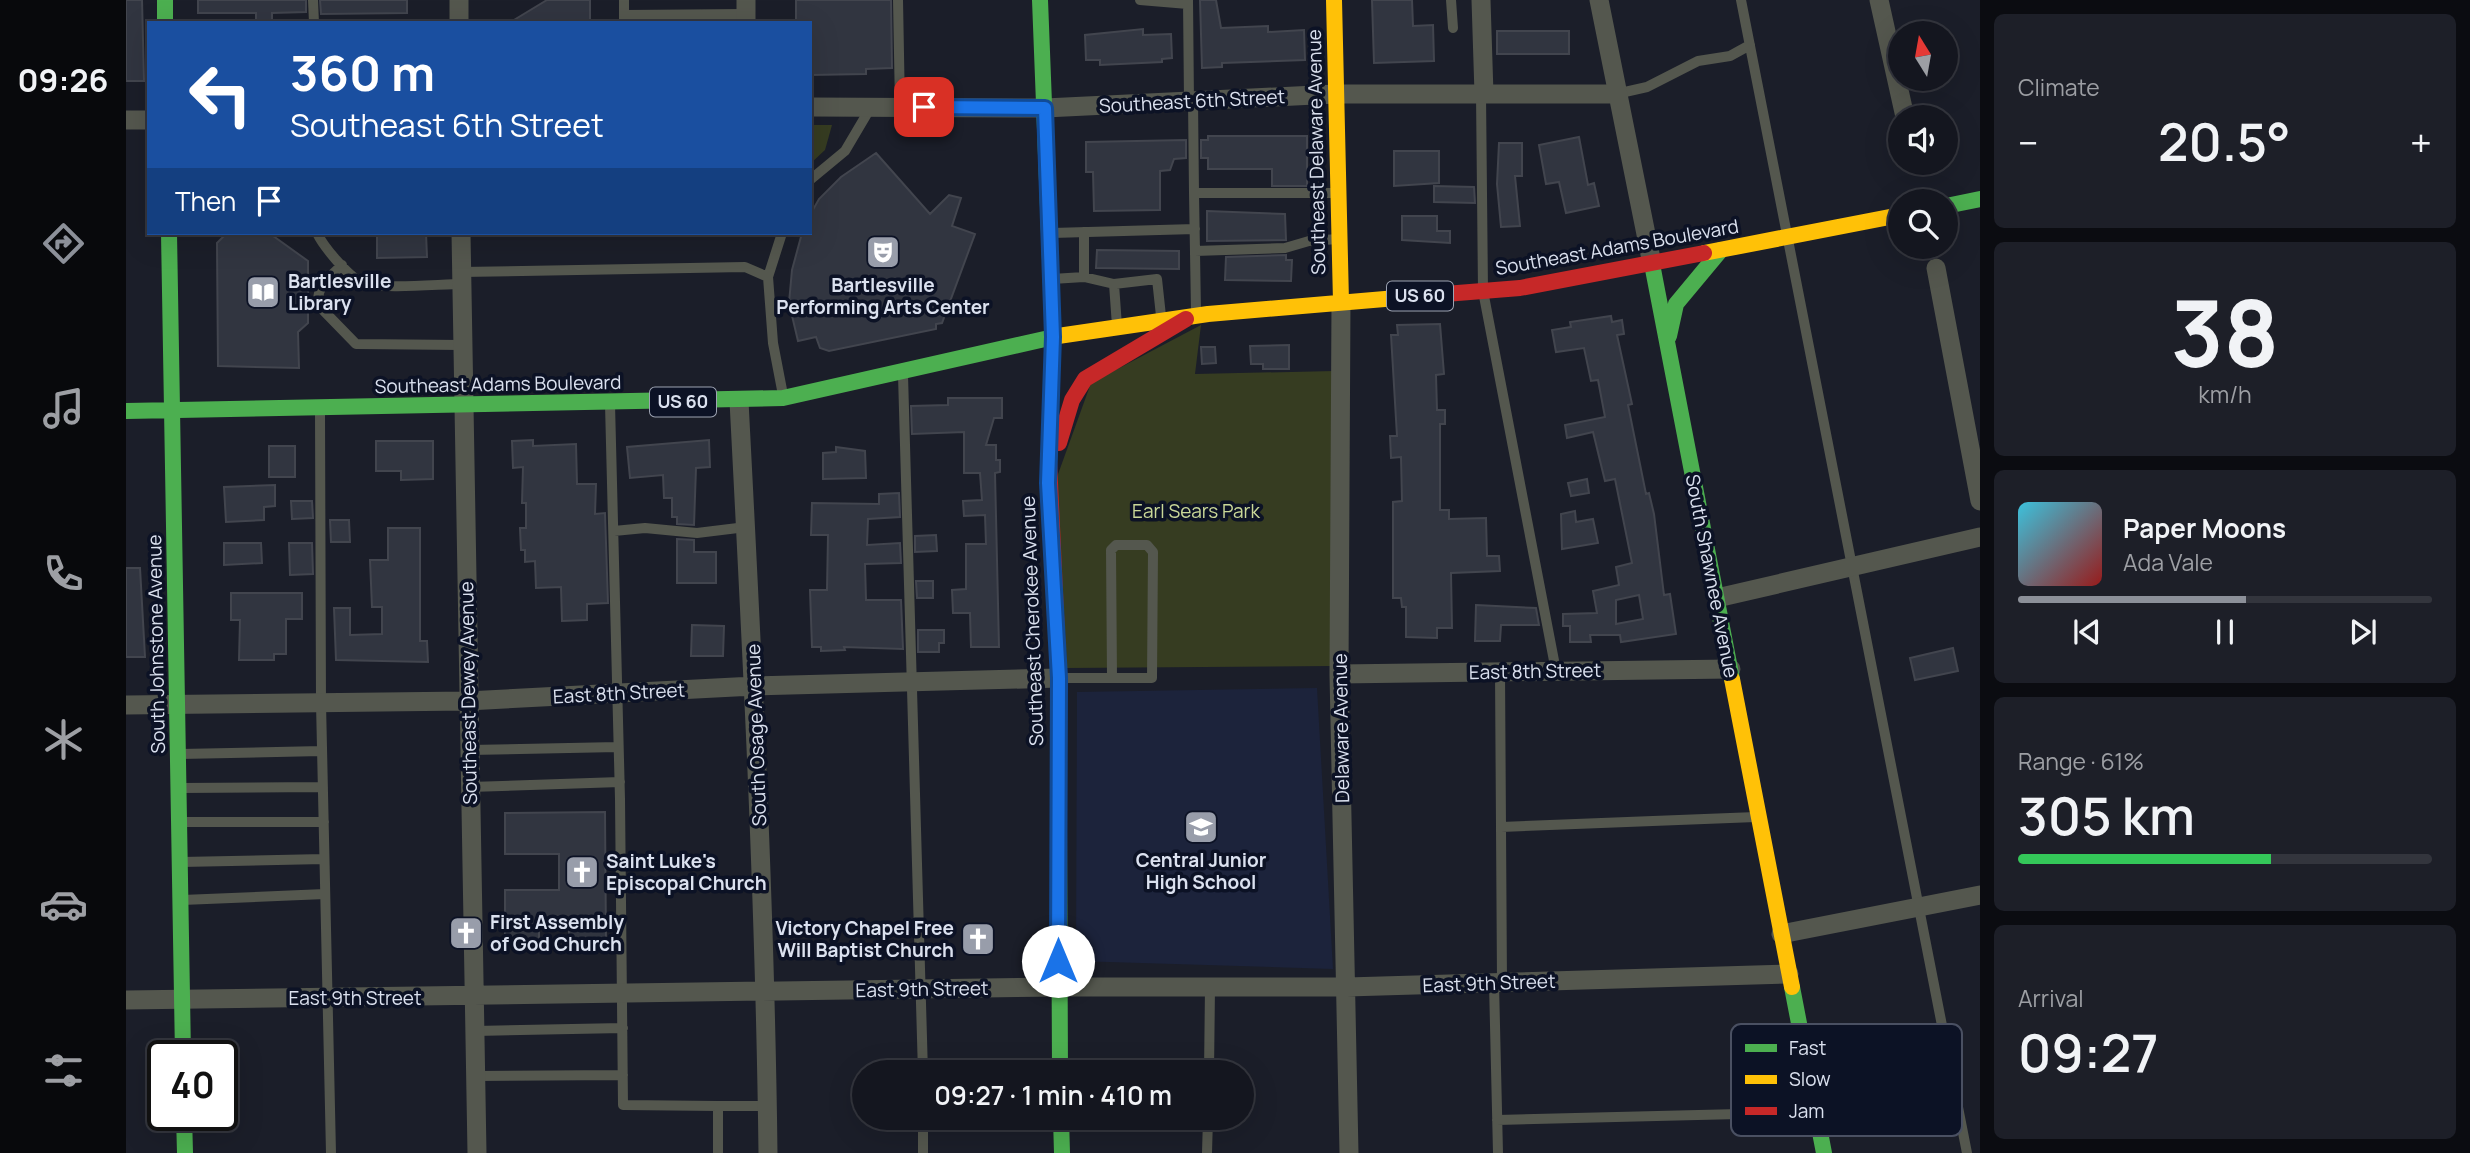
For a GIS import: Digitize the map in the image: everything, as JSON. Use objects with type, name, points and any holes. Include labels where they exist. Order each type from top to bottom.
[{"type":"street","points":[[164,0],[165,21]]},
{"type":"street","points":[[459,0],[459,21]]},
{"type":"street","name":"Southeast Cherokee Avenue","points":[[1040,0],[1053,337],[1048,483],[1059,678],[1060,1060]]},
{"type":"street","name":"Southeast Delaware Avenue","points":[[1334,0],[1341,302]]},
{"type":"street","points":[[1481,0],[1482,94]]},
{"type":"street","name":"South Shawnee Avenue","points":[[1599,0],[1799,1024]]},
{"type":"street","points":[[1879,0],[1902,105]]},
{"type":"street","name":"Southeast 6th Street","points":[[812,107],[1045,108],[1335,94],[1616,94]]},
{"type":"street","points":[[126,120],[147,120]]},
{"type":"street","points":[[1958,204],[1980,199]]},
{"type":"street","name":"Southeast Adams Boulevard","points":[[172,410],[738,401],[783,398],[1053,337],[1191,317],[1520,288],[1888,217]]},
{"type":"street","name":"South Johnstone Avenue","points":[[169,235],[183,1040]]},
{"type":"street","name":"Southeast Dewey Avenue","points":[[461,235],[467,701],[477,1153]]},
{"type":"street","points":[[1667,342],[1676,304],[1721,250]]},
{"type":"street","points":[[1936,268],[1980,501]]},
{"type":"street","name":"Delaware Avenue","points":[[1341,302],[1339,674],[1349,1153]]},
{"type":"street","points":[[1048,483],[1072,400],[1085,379],[1191,317]]},
{"type":"street","name":"South Osage Avenue","points":[[738,401],[754,686],[766,992],[768,1153]]},
{"type":"street","name":"US 60","points":[[126,411],[172,410]]},
{"type":"street","points":[[1717,598],[1980,537]]},
{"type":"street","name":"East 8th Street","points":[[1339,674],[1731,669]]},
{"type":"street","name":"East 8th Street","points":[[126,705],[467,701],[754,686],[1059,678]]},
{"type":"street","points":[[1780,934],[1980,895]]},
{"type":"street","name":"East 9th Street","points":[[126,1000],[1058,987],[1347,987],[1789,974]]},
{"type":"street","points":[[1061,1130],[1062,1153]]},
{"type":"street","points":[[184,1131],[185,1153]]},
{"type":"lane","points":[[313,0],[314,21]]},
{"type":"lane","points":[[624,0],[624,19],[746,12]]},
{"type":"lane","points":[[898,0],[900,107]]},
{"type":"lane","points":[[1138,0],[1188,2],[1195,229],[1191,317]]},
{"type":"lane","points":[[1451,0],[1452,29]]},
{"type":"lane","points":[[1741,0],[1941,1024]]},
{"type":"lane","points":[[1616,94],[1647,87],[1698,61],[1730,55],[1750,45]]},
{"type":"lane","points":[[1482,94],[1483,291],[1556,671]]},
{"type":"lane","points":[[812,178],[845,151],[871,107]]},
{"type":"lane","points":[[1194,193],[1338,193]]},
{"type":"lane","points":[[1049,233],[1195,229]]},
{"type":"lane","points":[[1084,232],[1084,277]]},
{"type":"lane","points":[[318,235],[322,244],[360,282],[376,285],[461,278],[745,267],[768,277]]},
{"type":"lane","points":[[781,235],[768,277],[773,343],[783,398]]},
{"type":"lane","points":[[1195,251],[1285,248],[1309,241],[1339,239]]},
{"type":"lane","points":[[342,265],[321,287],[318,300],[320,307],[356,344],[462,345]]},
{"type":"lane","points":[[1051,279],[1084,277],[1114,284],[1157,279],[1162,322]]},
{"type":"lane","points":[[1114,284],[1117,328]]},
{"type":"lane","points":[[903,371],[923,1060]]},
{"type":"lane","points":[[610,403],[615,693],[620,782],[624,1105],[767,1106]]},
{"type":"lane","points":[[320,409],[321,703],[331,1153]]},
{"type":"lane","points":[[614,531],[645,528],[697,533],[746,527]]},
{"type":"lane","points":[[1059,678],[1112,678],[1152,678],[1153,552],[1147,545],[1116,545],[1111,550],[1112,678]]},
{"type":"lane","points":[[1498,1153],[1500,672]]},
{"type":"lane","points":[[469,750],[618,747]]},
{"type":"lane","points":[[179,754],[322,751]]},
{"type":"lane","points":[[469,787],[620,782]]},
{"type":"lane","points":[[180,788],[323,787]]},
{"type":"lane","points":[[1501,827],[1758,817]]},
{"type":"lane","points":[[180,822],[324,822]]},
{"type":"lane","points":[[180,862],[324,859]]},
{"type":"lane","points":[[181,900],[325,894]]},
{"type":"lane","points":[[1209,1060],[1210,987]]},
{"type":"lane","points":[[475,1031],[623,1028]]},
{"type":"lane","points":[[476,1076],[623,1075]]},
{"type":"lane","points":[[718,1106],[718,1153]]},
{"type":"lane","points":[[1497,1120],[1731,1114]]},
{"type":"lane","points":[[1962,1128],[1967,1153]]},
{"type":"lane","points":[[923,1130],[923,1153]]},
{"type":"lane","points":[[1208,1130],[1208,1153]]},
{"type":"shaded area","name":"Central Junior High School","points":[[1317,688],[1333,969],[1076,961],[1077,692]]},
{"type":"green space","points":[[812,125],[832,125],[825,150],[812,162]]},
{"type":"green space","name":"Earl Sears Park","points":[[1201,325],[1195,374],[1334,371],[1331,666],[1067,668],[1057,477],[1091,383]]},
{"type":"building","points":[[126,0],[142,0],[144,81],[126,81]]},
{"type":"building","points":[[198,0],[306,0],[306,12],[272,13],[272,21],[256,21],[256,13],[198,13]]},
{"type":"building","points":[[320,0],[407,0],[407,13],[321,14]]},
{"type":"building","points":[[547,0],[590,0],[590,21],[512,21]]},
{"type":"building","points":[[796,0],[891,0],[892,68],[866,69],[866,74],[812,75],[812,21],[796,21]]},
{"type":"building","points":[[1200,0],[1216,0],[1221,28],[1268,26],[1268,32],[1304,30],[1305,60],[1222,63],[1222,67],[1202,68]]},
{"type":"building","points":[[1372,0],[1412,0],[1413,26],[1433,25],[1434,61],[1374,63]]},
{"type":"building","points":[[1143,29],[1143,35],[1171,34],[1172,58],[1162,59],[1162,62],[1100,65],[1100,60],[1086,60],[1085,35]]},
{"type":"building","points":[[1497,31],[1569,31],[1569,54],[1497,54]]},
{"type":"building","points":[[1208,136],[1307,136],[1307,186],[1272,186],[1272,169],[1208,169],[1208,158],[1201,158],[1201,140],[1208,140]]},
{"type":"building","points":[[1579,137],[1588,185],[1594,183],[1599,206],[1566,213],[1559,182],[1546,184],[1539,145]]},
{"type":"building","points":[[1186,140],[1186,158],[1174,159],[1170,170],[1160,171],[1160,210],[1094,211],[1093,172],[1086,172],[1086,142]]},
{"type":"building","points":[[1499,143],[1522,143],[1522,176],[1515,176],[1520,226],[1501,227],[1497,184]]},
{"type":"building","points":[[1394,151],[1439,151],[1439,183],[1394,186]]},
{"type":"building","name":"Bartlesville Performing Arts Center","points":[[876,153],[930,214],[949,195],[961,198],[952,226],[975,234],[942,323],[936,324],[936,329],[829,351],[820,348],[816,337],[798,341],[789,303],[792,270],[801,235],[812,235],[812,211],[819,199],[841,177]]},
{"type":"building","points":[[1434,186],[1474,187],[1475,203],[1434,202]]},
{"type":"building","points":[[1207,211],[1285,214],[1286,240],[1207,241]]},
{"type":"building","points":[[1402,216],[1437,216],[1437,231],[1450,231],[1450,243],[1402,240]]},
{"type":"building","name":"Bartlesville Library","points":[[225,235],[272,235],[308,261],[308,323],[298,332],[299,368],[218,366],[217,243]]},
{"type":"building","points":[[377,235],[426,235],[427,257],[377,258]]},
{"type":"building","points":[[1097,250],[1179,251],[1179,269],[1096,268]]},
{"type":"building","points":[[1286,255],[1286,260],[1292,260],[1291,281],[1225,280],[1226,257]]},
{"type":"building","points":[[1611,316],[1612,322],[1622,320],[1624,334],[1617,335],[1632,404],[1628,405],[1646,494],[1649,493],[1654,514],[1664,595],[1670,594],[1676,634],[1621,642],[1620,635],[1590,635],[1591,642],[1570,642],[1570,626],[1563,626],[1563,614],[1597,613],[1593,591],[1619,585],[1616,567],[1632,563],[1615,479],[1605,481],[1593,432],[1567,438],[1565,425],[1605,417],[1598,380],[1591,381],[1584,348],[1556,352],[1552,330],[1571,327],[1570,322]],"holes":[[[1639,595],[1643,619],[1616,624],[1616,600]]]},
{"type":"building","points":[[1440,324],[1444,374],[1436,375],[1437,410],[1445,410],[1445,424],[1440,424],[1440,510],[1449,510],[1449,519],[1486,518],[1487,556],[1499,556],[1500,571],[1451,573],[1452,628],[1437,628],[1437,638],[1406,637],[1406,607],[1402,607],[1401,598],[1393,598],[1393,502],[1402,501],[1401,457],[1391,458],[1390,436],[1397,436],[1391,335],[1398,335],[1397,325]]},
{"type":"building","points":[[1289,345],[1289,369],[1263,369],[1263,364],[1251,364],[1250,346]]},
{"type":"building","points":[[1201,347],[1215,347],[1216,363],[1202,364]]},
{"type":"building","points":[[948,398],[1002,398],[1002,418],[994,418],[986,445],[996,445],[996,460],[1000,460],[1000,472],[995,473],[999,647],[971,647],[970,613],[953,613],[952,590],[966,589],[966,544],[986,544],[985,515],[964,516],[963,501],[982,500],[980,473],[964,473],[964,432],[912,434],[911,406],[948,405]]},
{"type":"building","points":[[533,440],[533,446],[576,444],[577,484],[596,484],[595,514],[605,513],[608,603],[587,604],[587,620],[562,621],[561,587],[536,588],[535,561],[525,562],[525,550],[521,550],[520,528],[526,528],[526,503],[522,503],[523,467],[513,468],[512,441]]},
{"type":"building","points":[[709,440],[710,467],[696,468],[694,525],[677,524],[677,517],[672,517],[672,498],[664,498],[663,475],[630,478],[627,447]]},
{"type":"building","points":[[376,441],[433,441],[433,479],[401,480],[401,471],[376,471]]},
{"type":"building","points":[[269,446],[295,446],[295,477],[269,477]]},
{"type":"building","points":[[836,447],[865,451],[866,478],[823,479],[823,453],[836,452]]},
{"type":"building","points":[[1587,479],[1589,493],[1571,496],[1568,483]]},
{"type":"building","points":[[275,485],[275,506],[264,507],[264,520],[226,522],[224,487]]},
{"type":"building","points":[[899,493],[900,517],[868,519],[867,545],[900,543],[901,563],[865,564],[866,600],[901,600],[903,649],[844,647],[845,650],[821,651],[821,647],[812,647],[810,590],[827,590],[828,535],[811,535],[812,503],[879,504],[879,494]]},
{"type":"building","points":[[291,501],[312,501],[313,518],[292,519]]},
{"type":"building","points":[[1575,511],[1576,522],[1593,519],[1598,543],[1562,549],[1561,514]]},
{"type":"building","points":[[330,520],[349,520],[350,542],[331,542]]},
{"type":"building","points":[[388,528],[420,528],[420,641],[427,641],[428,662],[336,660],[334,608],[350,608],[350,635],[382,634],[382,607],[372,607],[370,560],[388,560]]},
{"type":"building","points":[[936,535],[937,551],[915,552],[915,536]]},
{"type":"building","points":[[677,539],[694,540],[694,552],[716,552],[716,583],[677,583]]},
{"type":"building","points":[[224,543],[261,543],[262,563],[224,565]]},
{"type":"building","points":[[289,543],[312,543],[313,574],[290,575]]},
{"type":"building","points":[[126,568],[140,568],[145,657],[126,657]]},
{"type":"building","points":[[916,581],[933,581],[933,598],[917,598]]},
{"type":"building","points":[[231,593],[302,593],[302,619],[286,619],[286,654],[274,654],[274,660],[239,660],[240,620],[231,620]]},
{"type":"building","points":[[1476,605],[1536,608],[1539,625],[1501,625],[1500,641],[1475,641]]},
{"type":"building","points":[[692,625],[724,626],[723,656],[691,656]]},
{"type":"building","points":[[918,630],[944,630],[944,643],[939,643],[939,652],[918,652]]},
{"type":"building","points":[[1953,648],[1958,671],[1915,680],[1910,658]]},
{"type":"building","name":"Saint Luke's Episcopal Church","points":[[605,812],[606,946],[569,946],[569,927],[539,927],[539,940],[505,941],[505,890],[559,890],[559,854],[505,854],[505,813]]},
{"type":"traffic: fast","points":[[165,0],[165,21]]},
{"type":"traffic: fast","points":[[1040,0],[1053,337],[1049,461]]},
{"type":"traffic: fast","points":[[1958,204],[1980,199]]},
{"type":"traffic: fast","points":[[169,235],[183,1040]]},
{"type":"traffic: fast","points":[[1669,336],[1676,304],[1721,250]]},
{"type":"traffic: fast","points":[[1652,264],[1732,679]]},
{"type":"traffic: fast","points":[[126,411],[783,398],[1058,336]]},
{"type":"traffic: fast","points":[[1059,826],[1060,1060]]},
{"type":"traffic: fast","points":[[1792,987],[1799,1024]]},
{"type":"traffic: fast","points":[[1061,1130],[1062,1153]]},
{"type":"traffic: fast","points":[[184,1131],[185,1153]]},
{"type":"traffic: fast","points":[[1821,1136],[1824,1153]]},
{"type":"traffic: slow","points":[[1334,0],[1341,302]]},
{"type":"traffic: slow","points":[[1704,253],[1888,217]]},
{"type":"traffic: slow","points":[[1058,336],[1208,314],[1420,296]]},
{"type":"traffic: slow","points":[[1732,679],[1792,987]]},
{"type":"traffic: jam","points":[[1420,296],[1520,288],[1704,253]]},
{"type":"traffic: jam","points":[[1059,443],[1072,400],[1085,379],[1186,319]]},
{"type":"traffic: jam","points":[[1049,461],[1059,678],[1059,826]]},
{"type":"place","name":"Bartlesville Performing Arts Center","points":[[883,252]]},
{"type":"place","name":"Bartlesville Library","points":[[263,292]]},
{"type":"place","name":"Central Junior High School","points":[[1201,827]]},
{"type":"place","name":"Saint Luke's Episcopal Church","points":[[582,872]]},
{"type":"place","name":"First Assembly of God Church","points":[[466,933]]},
{"type":"place","name":"Victory Chapel Free Will Baptist Church","points":[[978,939]]},
{"type":"route","points":[[924,107],[1045,108],[1053,337],[1048,483],[1059,678],[1058,961]]}]
